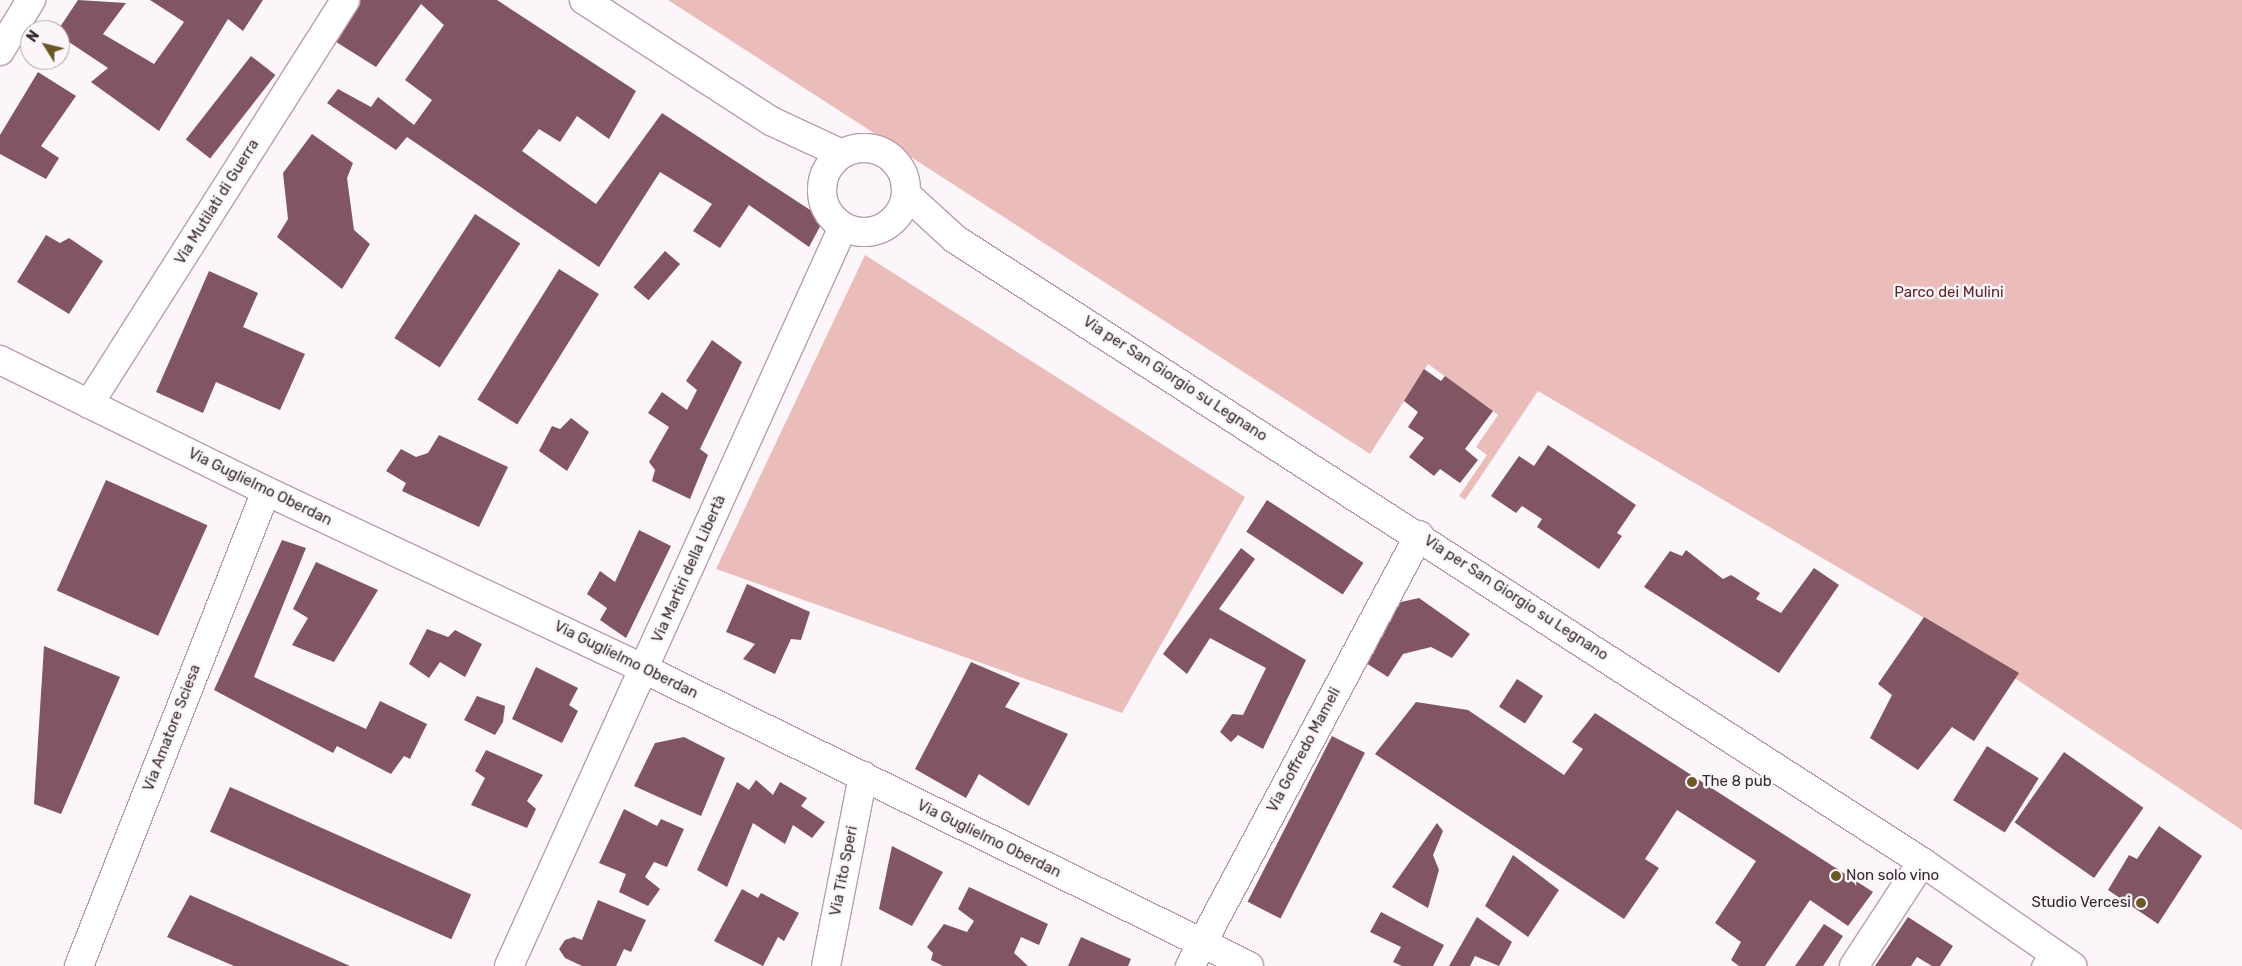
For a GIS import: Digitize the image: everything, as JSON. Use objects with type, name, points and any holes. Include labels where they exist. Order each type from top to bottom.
[{"type":"street","points":[[0,51],[31,0]]},
{"type":"street","name":"Via Mutilati di Guerra","points":[[89,404],[345,0]]},
{"type":"street","points":[[584,0],[834,163]]},
{"type":"street","points":[[868,148],[892,158],[901,169],[906,195],[894,220],[870,232],[842,227],[826,210],[822,191],[834,163],[868,148]]},
{"type":"street","name":"Via per San Giorgio su Legnano","points":[[906,195],[955,239],[1419,535],[1922,862],[2044,958],[2072,966]]},
{"type":"street","name":"Via per San Giorgio su Legnano","points":[[894,220],[955,239]]},
{"type":"street","name":"Via Martiri della Libertà","points":[[509,966],[842,227]]},
{"type":"street","name":"Via Guglielmo Oberdan","points":[[0,360],[266,491],[644,668],[863,776],[1195,954],[1249,966]]},
{"type":"street","name":"Via Amatore Sciesa","points":[[79,966],[266,491]]},
{"type":"street","name":"Via Goffredo Mameli","points":[[1195,954],[1419,535]]},
{"type":"street","name":"Via Tito Speri","points":[[826,966],[863,776]]},
{"type":"street","points":[[1854,966],[1922,862]]},
{"type":"green space","name":"Parco dei Mulini","points":[[668,0],[2242,0],[2242,830],[1926,619],[1538,391],[1465,500],[1459,496],[1487,455],[1476,447],[1498,415],[1428,364],[1370,454]]},
{"type":"green space","points":[[865,255],[1245,497],[1122,713],[716,569]]},
{"type":"building","points":[[78,0],[126,3],[103,34],[154,64],[184,22],[150,0],[263,0],[243,31],[228,19],[159,131],[91,82],[108,68],[70,43],[70,20],[65,20]]},
{"type":"building","points":[[359,0],[497,0],[636,91],[609,139],[577,116],[560,142],[539,129],[522,151],[596,204],[662,113],[824,219],[809,247],[749,205],[720,248],[693,231],[712,204],[660,172],[599,267],[407,137],[396,150],[327,103],[338,89],[371,107],[378,97],[414,125],[432,100],[405,80],[444,25],[421,4],[376,67],[333,40]]},
{"type":"building","points":[[251,56],[275,75],[210,159],[186,140]]},
{"type":"building","points":[[38,72],[76,96],[41,146],[59,158],[46,179],[0,154],[0,135]]},
{"type":"building","points":[[312,134],[353,163],[347,178],[354,230],[370,244],[342,289],[277,237],[288,219],[283,173]]},
{"type":"building","points":[[475,214],[520,243],[440,368],[394,338]]},
{"type":"building","points":[[46,235],[60,243],[69,238],[103,261],[69,314],[17,282]]},
{"type":"building","points":[[665,251],[680,264],[649,300],[634,287]]},
{"type":"building","points":[[559,269],[599,294],[517,425],[477,400]]},
{"type":"building","points":[[209,271],[258,293],[243,327],[305,354],[280,410],[216,382],[203,413],[156,392]]},
{"type":"building","points":[[712,340],[742,362],[700,449],[708,455],[690,499],[652,481],[655,470],[649,462],[669,427],[648,413],[662,392],[687,410],[697,390],[686,381]]},
{"type":"building","points":[[1424,369],[1441,381],[1445,376],[1493,411],[1465,449],[1478,460],[1460,483],[1440,469],[1434,476],[1409,457],[1424,438],[1408,427],[1418,412],[1404,401]]},
{"type":"building","points":[[571,418],[589,432],[567,471],[539,451],[552,426],[560,429]]},
{"type":"building","points":[[439,435],[508,467],[479,527],[402,491],[406,483],[386,471],[401,449],[416,457],[428,453]]},
{"type":"building","points":[[1548,445],[1636,505],[1617,533],[1622,536],[1599,569],[1537,527],[1542,519],[1522,506],[1516,513],[1491,496],[1519,456],[1534,466]]},
{"type":"building","points":[[106,480],[207,525],[158,636],[57,591]]},
{"type":"building","points":[[1267,500],[1363,563],[1343,595],[1246,532]]},
{"type":"building","points":[[639,530],[671,546],[626,638],[600,620],[607,608],[587,594],[600,571],[615,582]]},
{"type":"building","points":[[282,540],[306,548],[254,677],[366,729],[380,701],[427,724],[410,759],[404,756],[391,774],[337,746],[333,753],[214,690]]},
{"type":"building","points":[[1241,548],[1255,559],[1219,609],[1306,660],[1263,749],[1238,735],[1231,742],[1220,732],[1232,714],[1243,715],[1266,668],[1210,638],[1187,674],[1163,654]]},
{"type":"building","points":[[1686,550],[1723,579],[1731,575],[1760,593],[1756,599],[1781,613],[1814,568],[1839,585],[1779,673],[1644,587],[1670,551],[1682,556]]},
{"type":"building","points":[[316,562],[378,590],[334,662],[292,645],[308,618],[293,609]]},
{"type":"building","points":[[747,584],[810,612],[801,640],[791,639],[775,674],[743,659],[755,644],[726,632]]},
{"type":"building","points":[[1419,598],[1470,634],[1452,658],[1431,647],[1403,654],[1388,677],[1366,663],[1392,604]]},
{"type":"building","points":[[1924,617],[2019,673],[1974,741],[1952,727],[1918,770],[1870,738],[1892,695],[1878,684]]},
{"type":"building","points":[[427,629],[448,637],[455,630],[482,644],[465,677],[440,662],[429,678],[409,664]]},
{"type":"building","points":[[44,646],[120,677],[61,814],[34,804]]},
{"type":"building","points":[[971,662],[1020,683],[1005,707],[1068,734],[1029,806],[979,774],[966,798],[915,769]]},
{"type":"building","points":[[536,667],[578,688],[569,705],[578,711],[562,743],[512,719]]},
{"type":"building","points":[[1517,679],[1543,696],[1525,724],[1499,707]]},
{"type":"building","points":[[477,696],[505,706],[503,722],[495,735],[464,720]]},
{"type":"building","points":[[1416,702],[1468,710],[1564,775],[1583,749],[1572,742],[1595,713],[1873,892],[1848,926],[1810,900],[1765,966],[1739,966],[1731,960],[1741,942],[1715,923],[1756,861],[1677,810],[1645,859],[1659,868],[1624,919],[1375,754]]},
{"type":"building","points":[[1332,736],[1365,753],[1281,919],[1248,902]]},
{"type":"building","points":[[684,737],[725,758],[701,816],[634,786],[655,743]]},
{"type":"building","points":[[1987,746],[2039,778],[2005,833],[1953,800]]},
{"type":"building","points":[[486,750],[543,775],[527,801],[536,809],[527,828],[471,805],[485,778],[475,771]]},
{"type":"building","points":[[2064,752],[2143,808],[2094,878],[2015,822]]},
{"type":"building","points":[[756,780],[773,795],[780,782],[807,798],[801,806],[825,822],[812,838],[793,825],[785,844],[753,823],[727,887],[697,870],[737,782],[749,790]]},
{"type":"building","points":[[230,787],[471,894],[451,939],[210,832]]},
{"type":"building","points":[[624,809],[657,826],[661,819],[684,829],[667,867],[654,862],[645,877],[660,889],[648,906],[619,892],[626,874],[599,863]]},
{"type":"building","points":[[1437,823],[1443,831],[1433,855],[1439,870],[1428,908],[1392,887]]},
{"type":"building","points":[[2159,826],[2202,856],[2158,924],[2108,890],[2129,855],[2137,859]]},
{"type":"building","points":[[892,846],[943,872],[912,926],[879,909]]},
{"type":"building","points":[[1513,855],[1559,890],[1528,937],[1485,906]]},
{"type":"building","points":[[969,887],[1048,924],[1039,945],[1021,937],[1014,953],[1028,966],[943,966],[931,960],[933,953],[927,947],[944,924],[967,932],[974,921],[958,909]]},
{"type":"building","points":[[742,889],[758,898],[761,893],[799,913],[784,941],[778,937],[763,966],[714,941]]},
{"type":"building","points":[[190,895],[350,966],[234,966],[167,937]]},
{"type":"building","points":[[598,900],[646,920],[631,952],[624,949],[616,966],[582,966],[565,958],[559,949],[565,940],[574,937],[582,940]]},
{"type":"building","points":[[1381,912],[1444,945],[1433,966],[1402,966],[1393,962],[1401,947],[1370,932]]},
{"type":"building","points":[[1477,917],[1512,942],[1499,966],[1475,956],[1470,966],[1449,966]]},
{"type":"building","points":[[1908,917],[1953,946],[1940,966],[1932,966],[1917,957],[1911,966],[1875,966]]},
{"type":"building","points":[[1824,924],[1843,936],[1823,966],[1795,966]]},
{"type":"building","points":[[1081,937],[1131,959],[1128,966],[1068,966]]},
{"type":"place","name":"The 8 pub","points":[[1692,782]]},
{"type":"place","name":"Non solo vino","points":[[1836,876]]},
{"type":"place","name":"Studio Vercesi","points":[[2141,903]]}]
